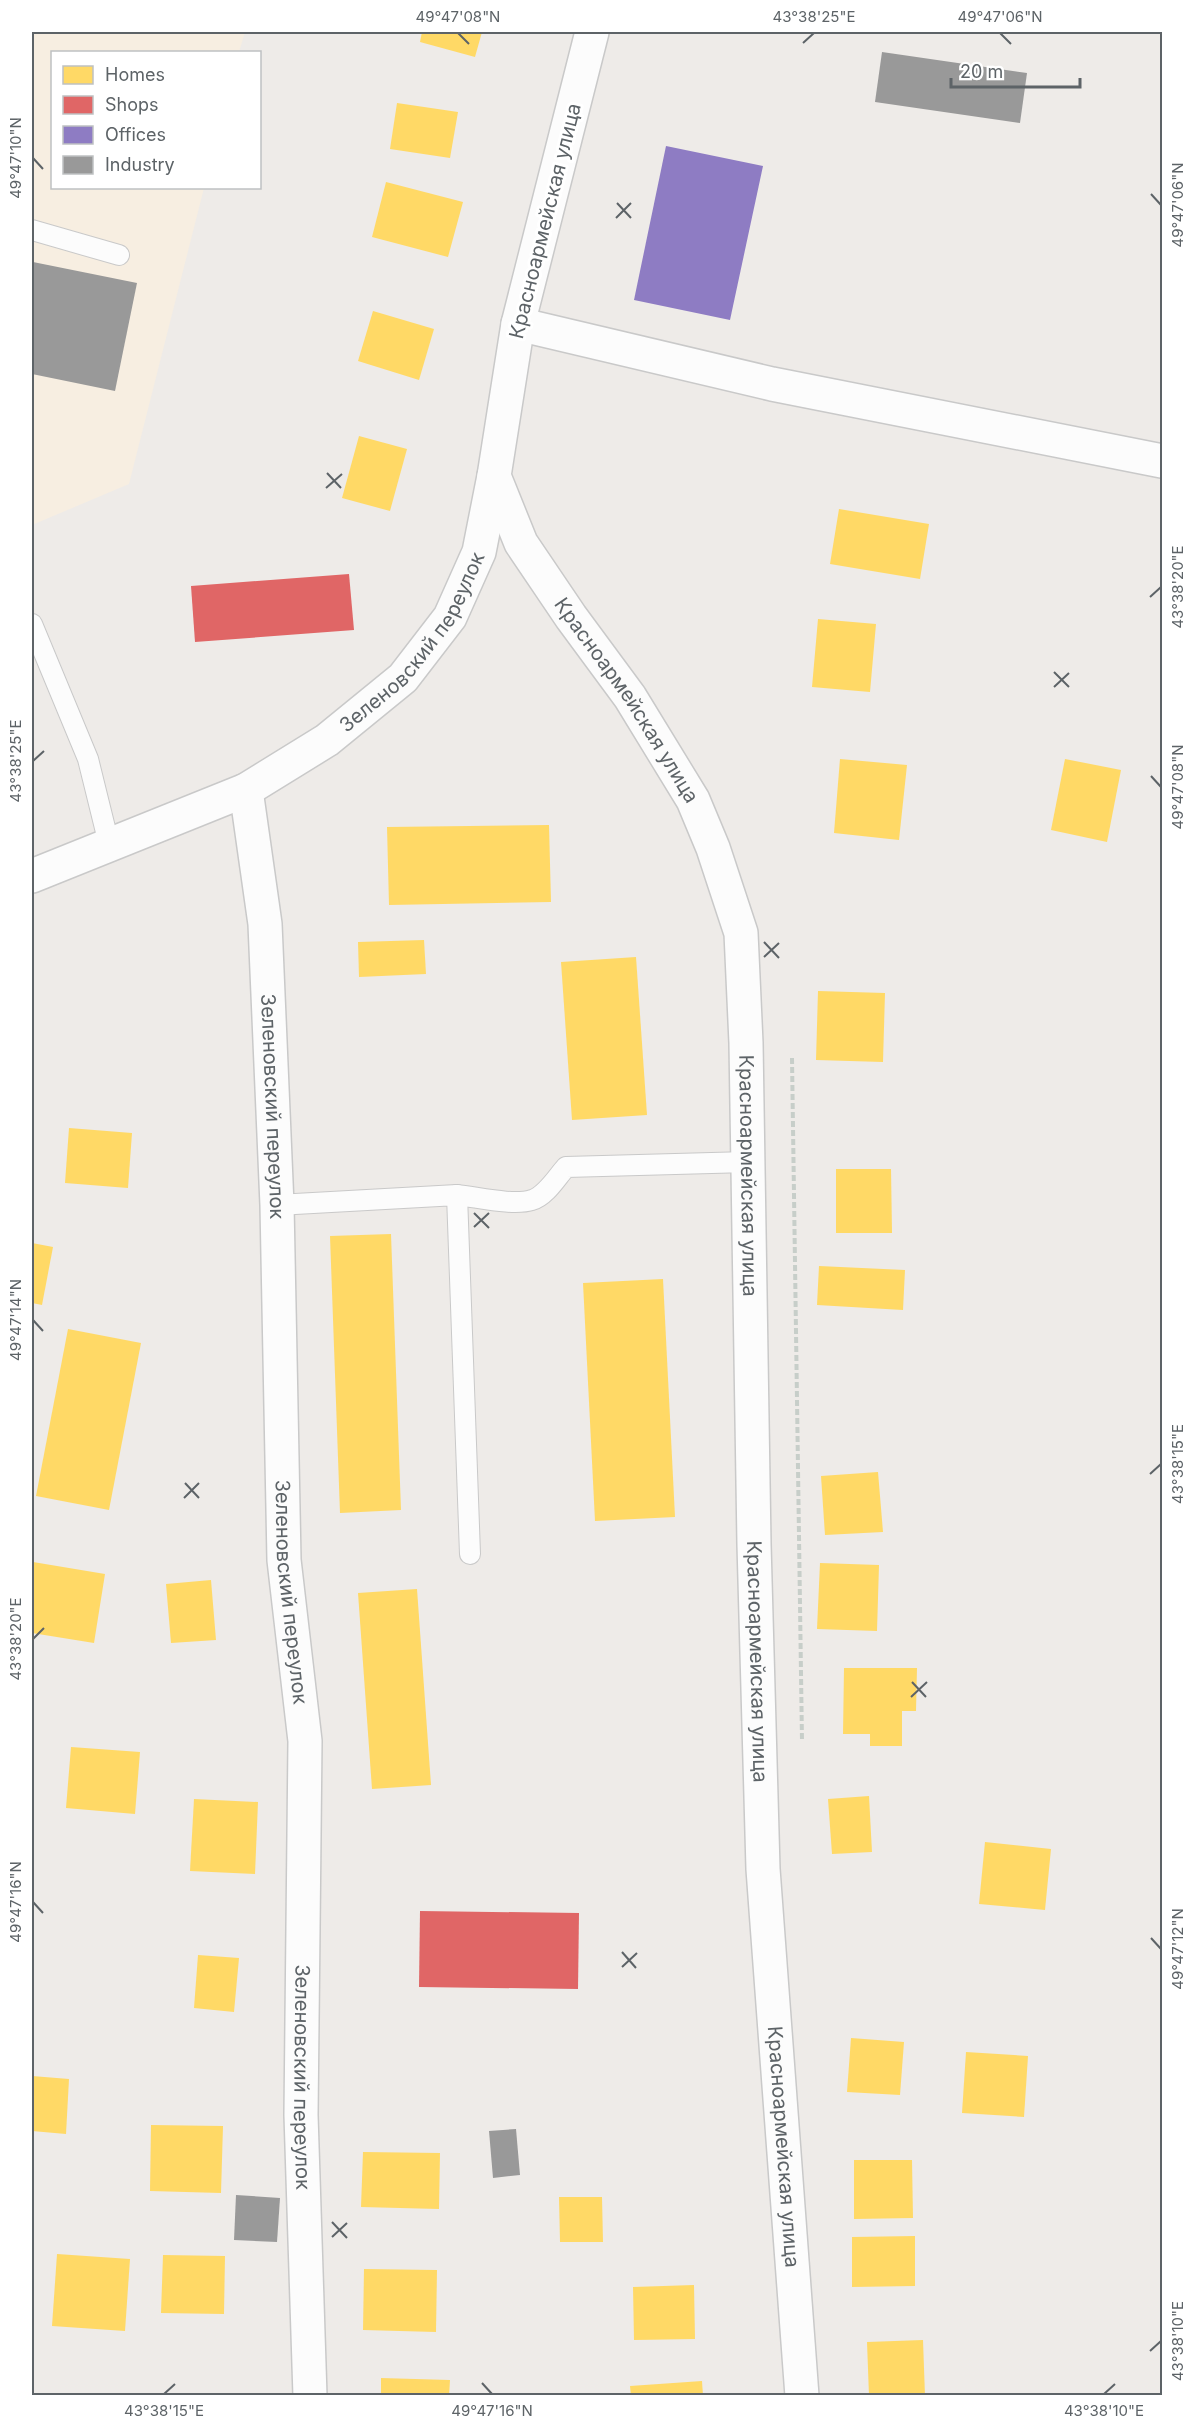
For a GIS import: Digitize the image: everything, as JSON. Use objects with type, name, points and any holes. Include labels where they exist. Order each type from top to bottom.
[{"type":"street","name":"Красноармейская улица","points":[[592,32],[518,324],[494,476],[521,543],[636,707],[693,800],[713,848],[741,933],[746,1043],[754,1532],[763,1869],[802,2396]]},
{"type":"street","points":[[518,324],[771,384],[1162,461]]},
{"type":"street","name":"Зеленовский переулок","points":[[32,876],[246,790],[327,740],[403,678],[450,617],[479,552],[494,476]]},
{"type":"street","name":"Зеленовский переулок","points":[[246,790],[265,924],[278,1205],[284,1560],[305,1741],[301,2115],[310,2396]]},
{"type":"lane","points":[[32,230],[120,255]]},
{"type":"lane","points":[[32,624],[88,759],[109,844]]},
{"type":"lane","points":[[278,1205],[457,1195],[508,1201],[533,1200],[550,1186],[566,1167],[748,1162]]},
{"type":"lane","points":[[457,1195],[471,1554]]},
{"type":"path","points":[[792,1058],[802,1749]]},
{"type":"shaded area","points":[[32,32],[245,32],[239,51],[51,51],[51,189],[204,189],[129,484],[32,525]]},
{"type":"building: Homes","points":[[422,32],[482,32],[475,57],[420,42]]},
{"type":"building: Homes","points":[[397,103],[458,112],[450,158],[390,149]]},
{"type":"building: Homes","points":[[386,182],[463,202],[448,257],[372,237]]},
{"type":"building: Homes","points":[[373,311],[434,329],[419,380],[358,361]]},
{"type":"building: Homes","points":[[359,436],[407,449],[390,511],[342,498]]},
{"type":"building: Homes","points":[[839,509],[929,524],[920,579],[830,564]]},
{"type":"building: Homes","points":[[818,619],[876,624],[870,692],[812,687]]},
{"type":"building: Homes","points":[[840,759],[907,765],[899,840],[834,833]]},
{"type":"building: Homes","points":[[1065,759],[1121,770],[1107,842],[1051,830]]},
{"type":"building: Homes","points":[[549,825],[551,902],[389,905],[387,827]]},
{"type":"building: Homes","points":[[424,940],[426,974],[359,977],[358,942]]},
{"type":"building: Homes","points":[[636,957],[647,1115],[572,1120],[561,962]]},
{"type":"building: Homes","points":[[818,991],[885,993],[883,1062],[816,1060]]},
{"type":"building: Homes","points":[[69,1128],[132,1133],[128,1188],[65,1183]]},
{"type":"building: Homes","points":[[836,1169],[891,1169],[892,1233],[836,1233]]},
{"type":"building: Homes","points":[[391,1234],[401,1510],[340,1513],[330,1236]]},
{"type":"building: Homes","points":[[32,1243],[53,1247],[42,1305],[32,1303]]},
{"type":"building: Homes","points":[[819,1266],[905,1270],[903,1310],[817,1305]]},
{"type":"building: Homes","points":[[663,1279],[675,1517],[595,1521],[583,1283]]},
{"type":"building: Homes","points":[[68,1329],[141,1343],[109,1510],[36,1496]]},
{"type":"building: Homes","points":[[878,1472],[883,1532],[825,1535],[821,1476]]},
{"type":"building: Homes","points":[[33,1562],[105,1574],[94,1643],[32,1633]]},
{"type":"building: Homes","points":[[820,1563],[879,1565],[877,1631],[817,1629]]},
{"type":"building: Homes","points":[[211,1580],[216,1640],[171,1643],[166,1584]]},
{"type":"building: Homes","points":[[417,1589],[431,1785],[372,1789],[358,1593]]},
{"type":"building: Homes","points":[[844,1668],[917,1668],[916,1711],[902,1711],[902,1746],[870,1746],[870,1734],[843,1734]]},
{"type":"building: Homes","points":[[71,1747],[140,1752],[135,1814],[66,1808]]},
{"type":"building: Homes","points":[[869,1796],[872,1852],[832,1854],[828,1799]]},
{"type":"building: Homes","points":[[194,1799],[258,1802],[255,1874],[190,1871]]},
{"type":"building: Homes","points":[[985,1842],[1051,1849],[1045,1910],[979,1904]]},
{"type":"building: Homes","points":[[198,1955],[239,1958],[234,2012],[194,2008]]},
{"type":"building: Homes","points":[[851,2038],[904,2042],[900,2095],[847,2092]]},
{"type":"building: Homes","points":[[966,2052],[1028,2056],[1024,2117],[962,2113]]},
{"type":"building: Homes","points":[[32,2076],[69,2079],[66,2134],[32,2131]]},
{"type":"building: Homes","points":[[151,2125],[223,2126],[221,2193],[150,2191]]},
{"type":"building: Homes","points":[[363,2152],[440,2153],[439,2209],[361,2207]]},
{"type":"building: Homes","points":[[854,2160],[912,2160],[913,2218],[854,2219]]},
{"type":"building: Homes","points":[[559,2197],[602,2197],[603,2242],[560,2242]]},
{"type":"building: Homes","points":[[915,2236],[915,2286],[852,2287],[852,2237]]},
{"type":"building: Homes","points":[[57,2254],[130,2259],[125,2331],[52,2326]]},
{"type":"building: Homes","points":[[163,2255],[225,2256],[224,2314],[161,2313]]},
{"type":"building: Homes","points":[[364,2269],[437,2270],[436,2332],[363,2330]]},
{"type":"building: Homes","points":[[694,2285],[695,2339],[634,2340],[633,2287]]},
{"type":"building: Homes","points":[[923,2340],[925,2396],[869,2396],[867,2342]]},
{"type":"building: Homes","points":[[381,2378],[450,2380],[449,2396],[381,2396]]},
{"type":"building: Homes","points":[[702,2381],[703,2396],[631,2396],[630,2386]]},
{"type":"building: Shops","points":[[349,574],[354,630],[195,642],[191,586]]},
{"type":"building: Shops","points":[[420,1911],[579,1913],[578,1989],[419,1987]]},
{"type":"building: Offices","points":[[666,146],[763,166],[730,320],[634,300]]},
{"type":"building: Industry","points":[[882,52],[1027,73],[1020,123],[875,102]]},
{"type":"building: Industry","points":[[33,262],[137,283],[115,391],[32,374]]},
{"type":"building: Industry","points":[[516,2129],[520,2175],[493,2178],[489,2131]]},
{"type":"building: Industry","points":[[236,2195],[280,2198],[277,2242],[234,2240]]}]
